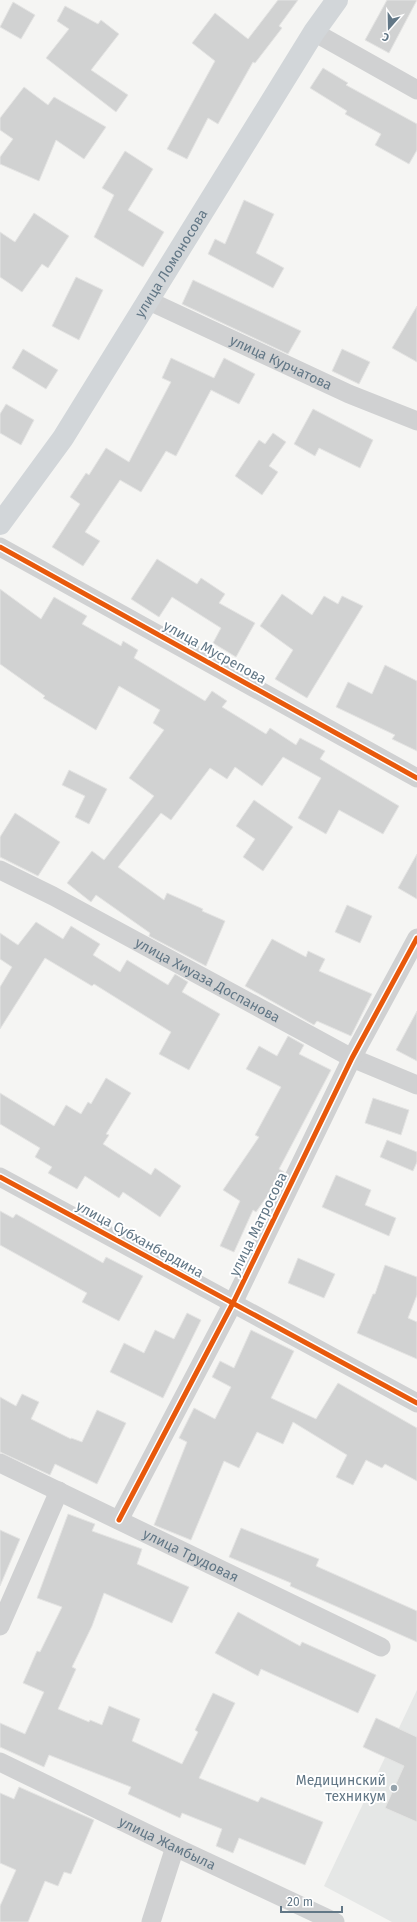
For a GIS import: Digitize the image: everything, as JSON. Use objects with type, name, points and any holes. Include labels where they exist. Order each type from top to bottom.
[{"type":"main road","name":"улица Ломоносова","points":[[0,524],[63,438],[314,32],[337,0]]},
{"type":"street","points":[[314,32],[417,90]]},
{"type":"street","name":"улица Курчатова","points":[[147,300],[349,394],[417,421]]},
{"type":"street","name":"улица Мусрепова","points":[[0,547],[417,778]]},
{"type":"street","name":"улица Хиуаза Доспанова","points":[[0,870],[53,896],[352,1058],[417,1085]]},
{"type":"street","name":"улица Матросова","points":[[119,1520],[233,1303],[352,1058],[417,938]]},
{"type":"street","name":"улица Субханбердина","points":[[0,1177],[417,1403]]},
{"type":"street","name":"улица Трудовая","points":[[0,1463],[382,1647]]},
{"type":"street","points":[[0,1626],[59,1491]]},
{"type":"street","name":"улица Жамбыла","points":[[0,1762],[175,1847],[335,1922]]},
{"type":"street","points":[[151,1922],[175,1847]]},
{"type":"shaded area","name":"Медицинский техникум","points":[[417,1690],[417,1922],[392,1922],[324,1886]]},
{"type":"building","points":[[278,0],[298,0],[279,26],[282,28],[255,63],[253,62],[218,124],[208,118],[187,159],[167,149],[215,61],[192,43],[215,13],[248,39]]},
{"type":"building","points":[[387,0],[417,0],[389,53],[365,40]]},
{"type":"building","points":[[13,2],[35,15],[21,39],[0,27]]},
{"type":"building","points":[[65,6],[98,24],[101,20],[119,34],[91,70],[128,95],[116,112],[46,58],[69,29],[57,21]]},
{"type":"building","points":[[323,68],[348,83],[346,85],[417,124],[417,150],[409,164],[375,145],[381,134],[345,114],[347,111],[310,88]]},
{"type":"building","points":[[24,87],[48,105],[54,97],[106,127],[84,159],[56,140],[39,181],[0,164],[0,157],[13,139],[0,130],[0,118]]},
{"type":"building","points":[[125,151],[153,169],[128,210],[164,232],[143,267],[94,237],[114,195],[102,188]]},
{"type":"building","points":[[244,200],[274,214],[256,253],[284,268],[273,288],[208,254],[215,239],[225,244]]},
{"type":"building","points":[[34,213],[69,236],[48,268],[42,264],[22,292],[0,277],[0,232],[15,242]]},
{"type":"building","points":[[76,277],[103,290],[79,340],[52,326]]},
{"type":"building","points":[[193,280],[301,331],[288,354],[182,304]]},
{"type":"building","points":[[417,306],[417,362],[392,348]]},
{"type":"building","points":[[23,349],[58,370],[46,389],[12,368]]},
{"type":"building","points":[[342,349],[370,362],[359,384],[332,371]]},
{"type":"building","points":[[171,358],[214,378],[224,358],[255,374],[239,404],[211,390],[176,456],[166,451],[141,492],[120,480],[85,532],[100,541],[83,566],[52,547],[80,504],[70,497],[86,473],[89,475],[106,448],[129,462],[171,382],[162,378]]},
{"type":"building","points":[[6,404],[34,420],[21,445],[0,433],[0,414]]},
{"type":"building","points":[[313,409],[373,440],[360,468],[319,448],[315,456],[294,444]]},
{"type":"building","points":[[273,433],[286,442],[269,466],[278,472],[262,495],[235,476],[259,440],[265,444]]},
{"type":"building","points":[[157,559],[197,584],[201,578],[225,594],[219,603],[255,623],[236,657],[213,643],[221,628],[172,597],[159,617],[131,599]]},
{"type":"building","points":[[0,589],[41,619],[54,597],[87,616],[82,624],[121,646],[123,641],[138,650],[134,658],[205,701],[212,691],[227,701],[222,707],[266,734],[270,728],[296,745],[300,738],[325,751],[320,759],[399,806],[383,834],[339,810],[326,834],[298,818],[321,778],[283,757],[262,786],[235,767],[227,779],[210,768],[171,820],[161,813],[118,867],[164,900],[167,893],[203,909],[202,911],[225,921],[206,966],[149,936],[150,933],[96,895],[91,902],[67,883],[92,851],[104,860],[154,796],[129,778],[164,730],[153,723],[160,710],[119,686],[96,730],[43,698],[45,696],[0,664]]},
{"type":"building","points":[[282,594],[312,615],[324,596],[338,604],[342,596],[363,606],[307,698],[275,679],[293,650],[260,626]]},
{"type":"building","points":[[385,665],[417,681],[417,751],[392,739],[395,735],[336,707],[348,682],[372,694]]},
{"type":"building","points":[[69,770],[107,789],[89,824],[75,817],[85,796],[62,785]]},
{"type":"building","points":[[254,800],[293,827],[263,871],[243,857],[255,839],[236,826]]},
{"type":"building","points":[[15,813],[60,842],[38,876],[0,857],[0,837]]},
{"type":"building","points":[[417,854],[417,899],[398,888]]},
{"type":"building","points":[[347,905],[372,916],[360,943],[335,932]]},
{"type":"building","points":[[36,922],[63,939],[71,926],[100,944],[93,955],[120,972],[127,960],[168,985],[175,974],[188,982],[182,992],[220,1014],[189,1070],[159,1054],[171,1032],[94,984],[92,986],[45,958],[0,1029],[0,987],[12,967],[0,959],[0,933],[18,945]]},
{"type":"building","points":[[272,939],[306,957],[308,951],[325,959],[319,971],[372,994],[351,1036],[317,1021],[314,1025],[245,986]]},
{"type":"building","points":[[417,1011],[417,1061],[396,1050]]},
{"type":"building","points":[[288,1036],[304,1045],[299,1054],[331,1070],[279,1169],[284,1172],[256,1212],[253,1210],[234,1252],[220,1246],[240,1201],[223,1190],[259,1137],[255,1135],[281,1087],[246,1069],[259,1046],[277,1056]]},
{"type":"building","points":[[106,1078],[131,1093],[106,1134],[109,1135],[103,1144],[151,1175],[155,1168],[181,1186],[160,1217],[123,1192],[119,1198],[85,1176],[77,1189],[48,1173],[52,1167],[35,1157],[40,1148],[0,1124],[0,1093],[54,1126],[66,1105],[81,1114],[88,1102],[91,1104]]},
{"type":"building","points":[[373,1098],[409,1110],[401,1135],[365,1123]]},
{"type":"building","points":[[387,1140],[417,1152],[417,1162],[413,1171],[380,1157]]},
{"type":"building","points":[[336,1175],[371,1190],[365,1205],[396,1218],[389,1236],[322,1207]]},
{"type":"building","points":[[0,1211],[13,1218],[16,1214],[103,1263],[106,1257],[143,1276],[119,1321],[82,1302],[87,1293],[0,1245]]},
{"type":"building","points":[[298,1258],[335,1274],[324,1298],[288,1283]]},
{"type":"building","points":[[385,1265],[417,1277],[417,1295],[408,1318],[417,1322],[417,1359],[357,1333],[373,1294],[375,1294]]},
{"type":"building","points":[[187,1313],[201,1320],[163,1398],[110,1372],[124,1343],[144,1353],[155,1330],[174,1339]]},
{"type":"building","points":[[251,1330],[294,1351],[271,1398],[316,1419],[338,1383],[417,1428],[417,1481],[385,1464],[382,1468],[366,1460],[353,1485],[336,1477],[347,1455],[293,1422],[283,1444],[257,1432],[239,1468],[224,1461],[191,1540],[154,1525],[187,1442],[179,1438],[194,1408],[215,1419],[231,1387],[212,1377],[220,1361],[234,1368]]},
{"type":"building","points":[[22,1394],[39,1402],[31,1419],[71,1439],[82,1442],[97,1410],[126,1423],[97,1484],[55,1464],[50,1475],[0,1452],[0,1397],[16,1406]]},
{"type":"building","points":[[68,1514],[95,1524],[92,1531],[142,1549],[137,1564],[189,1587],[172,1623],[104,1593],[92,1626],[72,1667],[76,1669],[58,1709],[89,1722],[90,1720],[102,1725],[109,1706],[140,1719],[132,1741],[182,1764],[198,1732],[195,1730],[213,1693],[235,1703],[199,1778],[258,1802],[261,1797],[323,1822],[305,1865],[239,1838],[233,1853],[216,1846],[222,1829],[182,1813],[180,1818],[128,1794],[131,1787],[49,1755],[44,1767],[0,1747],[0,1723],[25,1734],[44,1692],[23,1683],[37,1651],[40,1652],[62,1607],[37,1598]]},
{"type":"building","points":[[241,1528],[319,1559],[316,1566],[417,1611],[417,1642],[290,1586],[291,1583],[229,1557]]},
{"type":"building","points":[[0,1530],[20,1539],[0,1586]]},
{"type":"building","points":[[238,1612],[300,1646],[302,1642],[376,1675],[358,1713],[261,1669],[258,1676],[215,1653]]},
{"type":"building","points":[[376,1718],[417,1737],[417,1822],[385,1808],[404,1766],[363,1747]]},
{"type":"building","points":[[19,1787],[94,1820],[71,1874],[64,1872],[58,1886],[45,1881],[28,1922],[0,1922],[0,1906],[16,1870],[0,1863],[0,1793],[14,1799]]},
{"type":"cycle path","points":[[0,547],[417,778]]},
{"type":"cycle path","points":[[119,1520],[233,1303],[352,1058],[417,938]]},
{"type":"cycle path","points":[[0,1177],[417,1403]]},
{"type":"place","name":"Медицинский техникум","points":[[394,1788]]}]
